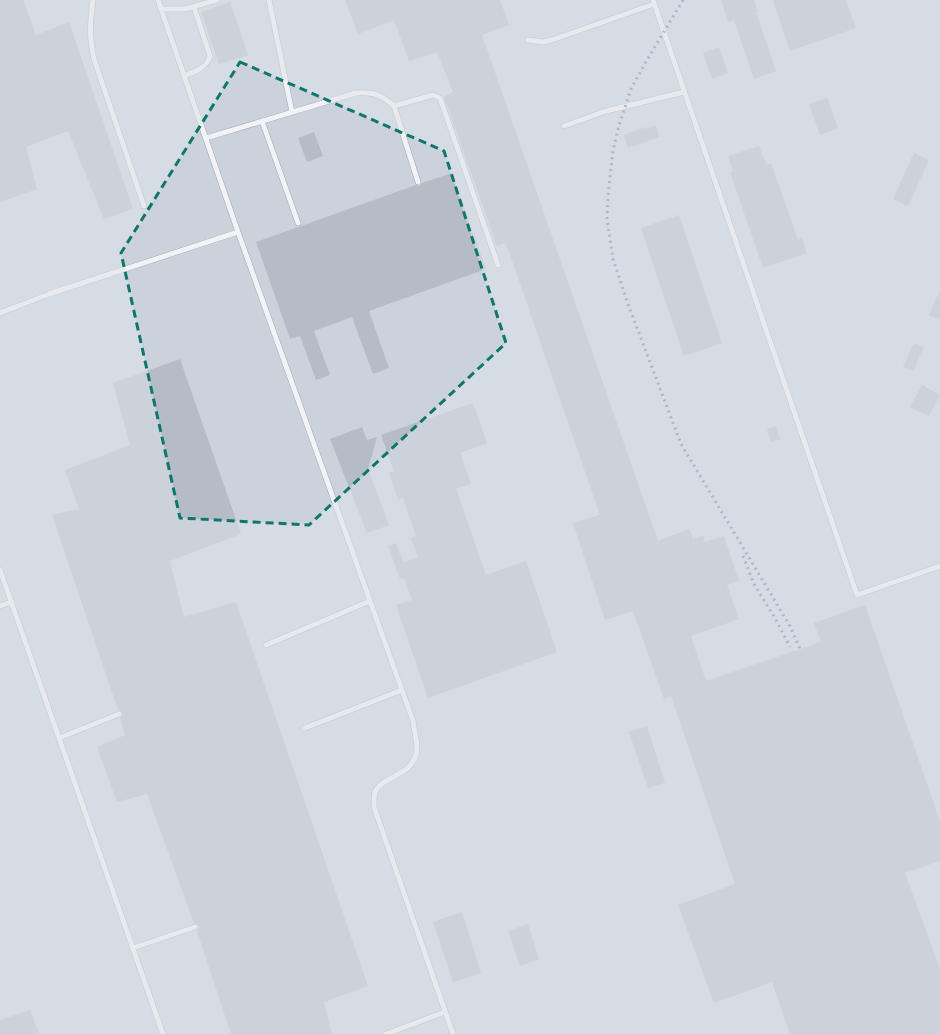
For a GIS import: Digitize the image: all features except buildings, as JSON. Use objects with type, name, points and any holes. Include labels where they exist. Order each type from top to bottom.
[{"type":"lane","points":[[93,0],[90,38],[94,59],[144,206]]},
{"type":"lane","points":[[158,0],[238,232],[413,721],[416,756],[407,769],[379,786],[375,792],[374,807],[453,1034]]},
{"type":"lane","points":[[161,9],[185,9],[217,0]]},
{"type":"lane","points":[[269,0],[292,112]]},
{"type":"lane","points":[[528,40],[543,42],[552,40],[654,2],[856,595],[940,566]]},
{"type":"lane","points":[[184,76],[205,66],[209,62],[210,56],[194,7]]},
{"type":"lane","points":[[564,126],[606,111],[684,92]]},
{"type":"lane","points":[[206,138],[356,93],[375,93],[384,97],[394,106],[418,182]]},
{"type":"lane","points":[[394,106],[433,96],[440,98],[498,265]]},
{"type":"lane","points":[[262,121],[298,223]]},
{"type":"lane","points":[[0,312],[49,294],[238,232]]},
{"type":"lane","points":[[0,570],[163,1034]]},
{"type":"lane","points":[[266,645],[370,601]]},
{"type":"lane","points":[[0,606],[12,602]]},
{"type":"lane","points":[[305,728],[402,690]]},
{"type":"lane","points":[[59,738],[119,714]]},
{"type":"lane","points":[[132,948],[195,927]]},
{"type":"lane","points":[[386,1034],[445,1012]]},
{"type":"highlighted area","points":[[240,62],[444,151],[506,343],[309,525],[180,518],[121,253]]},
{"type":"shaded area","points":[[0,0],[940,0],[940,1034],[0,1034]]},
{"type":"railway","points":[[683,0],[631,89],[619,125],[613,151],[608,196],[607,219],[613,259],[628,304],[681,444],[790,626],[800,649]]},
{"type":"railway","points":[[743,556],[754,584],[775,618],[790,647]]}]
